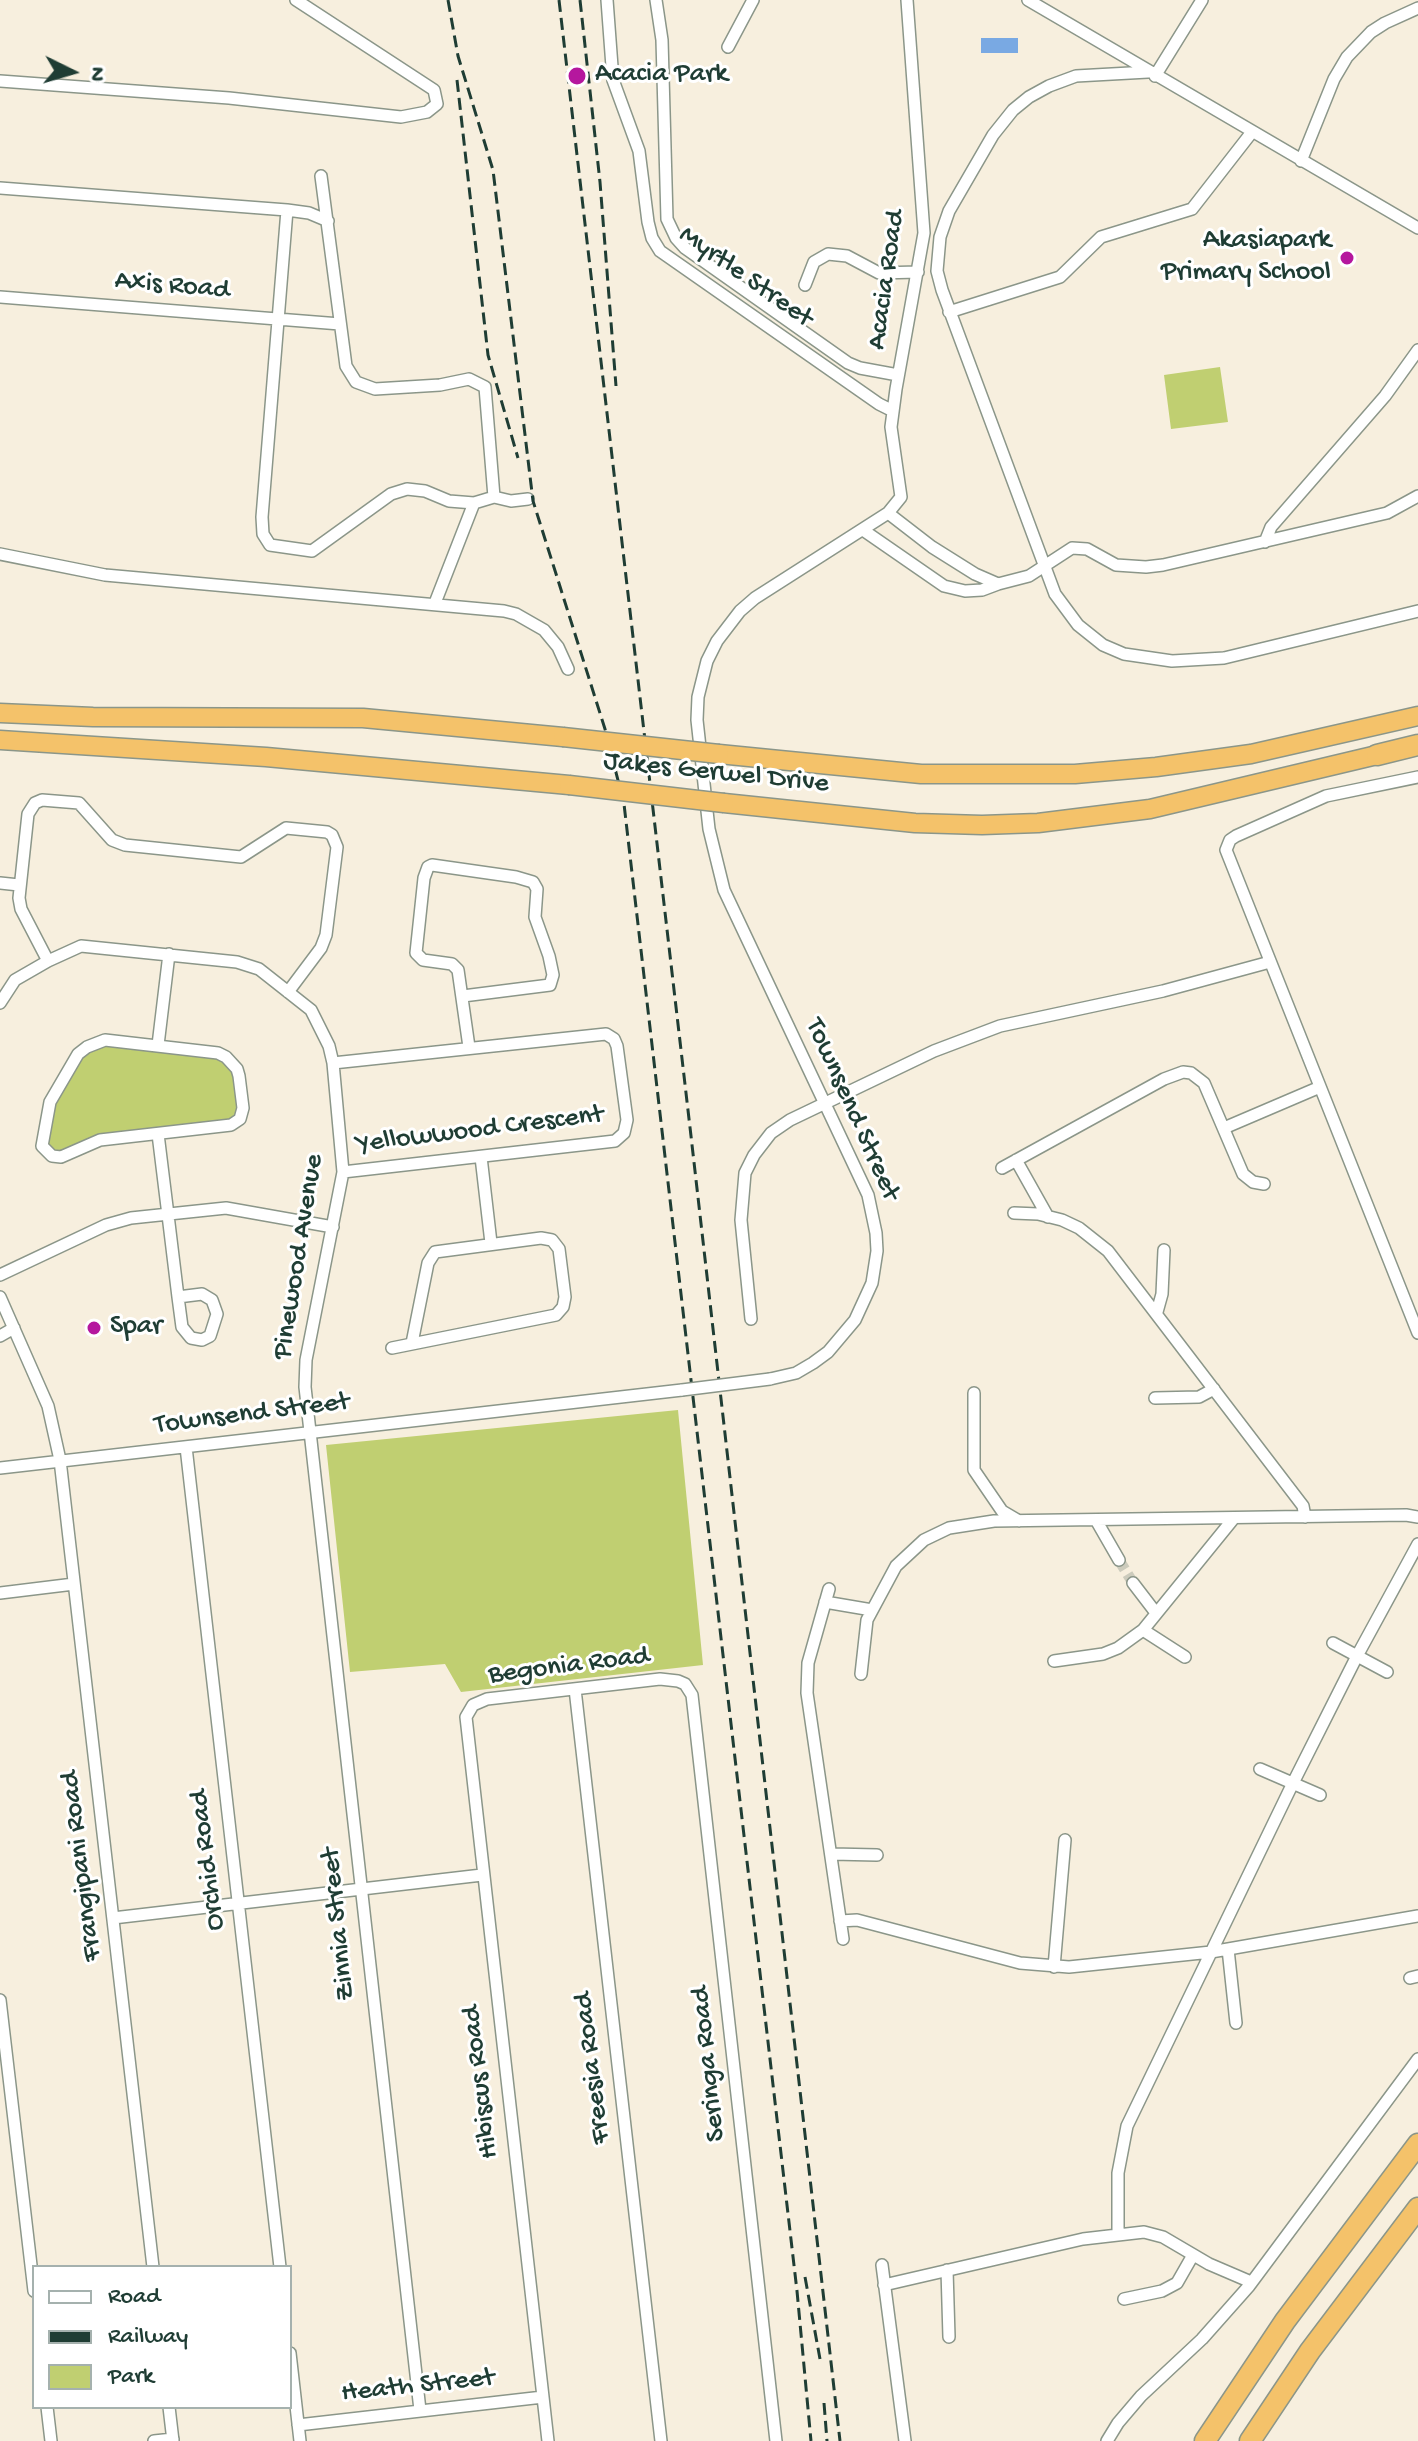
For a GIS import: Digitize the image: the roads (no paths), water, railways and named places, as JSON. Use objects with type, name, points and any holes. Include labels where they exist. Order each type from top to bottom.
[{"type":"highway","name":"Jakes Gerwel Drive","points":[[0,713],[93,717],[377,718],[899,773],[987,776],[1061,775],[1229,758],[1418,716]]},
{"type":"highway","name":"Jakes Gerwel Drive","points":[[0,740],[266,757],[569,785],[926,824],[982,825],[1117,815],[1418,748]]},
{"type":"highway","points":[[1205,2441],[1285,2321],[1418,2144]]},
{"type":"highway","points":[[1250,2441],[1310,2351],[1418,2208]]},
{"type":"street","points":[[0,81],[229,98],[401,117],[427,112],[437,104],[434,90],[296,0]]},
{"type":"street","name":"Myrtle Street","points":[[607,0],[613,80],[639,151],[648,222],[652,238],[660,251],[893,411]]},
{"type":"street","points":[[656,0],[662,40],[667,219],[676,238],[685,248],[848,363],[898,375]]},
{"type":"street","points":[[728,47],[753,0]]},
{"type":"street","name":"Acacia Road","points":[[888,513],[898,504],[902,492],[891,427],[923,243],[925,213],[907,0]]},
{"type":"street","points":[[1028,0],[1418,228]]},
{"type":"street","points":[[1151,74],[1202,0]]},
{"type":"street","points":[[1301,161],[1334,79],[1347,57],[1371,32],[1418,8]]},
{"type":"street","points":[[1151,74],[1076,76],[1049,86],[1013,110],[993,135],[943,224],[937,271],[949,312],[1055,594],[1084,632],[1103,645],[1145,659],[1202,661],[1224,658],[1418,611]]},
{"type":"street","points":[[949,312],[1060,277],[1101,237],[1192,209],[1252,132]]},
{"type":"street","points":[[321,176],[346,366],[356,382],[375,389],[440,385],[469,379],[485,387],[494,497]]},
{"type":"street","points":[[0,188],[287,210],[309,213],[328,221]]},
{"type":"street","points":[[287,210],[262,517],[263,534],[270,545],[312,551],[391,494],[407,489],[425,491],[449,501],[474,503],[494,497],[511,501],[528,499]]},
{"type":"street","points":[[805,285],[814,262],[828,254],[847,256],[879,273],[918,272]]},
{"type":"street","name":"Axis Road","points":[[0,297],[340,324]]},
{"type":"street","points":[[1265,542],[1271,527],[1416,357]]},
{"type":"street","points":[[863,530],[944,586],[965,591],[982,590],[1029,576],[1072,548],[1087,549],[1116,565],[1146,567],[1387,513],[1418,496]]},
{"type":"street","points":[[435,603],[474,503]]},
{"type":"street","points":[[888,513],[932,547],[975,574],[998,584]]},
{"type":"street","name":"Townsend Street","points":[[0,1468],[770,1379],[796,1373],[828,1352],[855,1320],[865,1301],[875,1267],[876,1233],[868,1195],[724,890],[709,829],[697,720],[698,697],[707,661],[717,641],[740,611],[755,598],[888,513]]},
{"type":"street","points":[[0,554],[105,575],[494,609],[516,614],[544,630],[553,640],[568,669]]},
{"type":"street","points":[[1418,777],[1326,796],[1230,840],[1226,850],[1418,1333]]},
{"type":"street","points":[[48,961],[21,909],[19,885],[28,814],[35,803],[42,800],[79,803],[112,840],[125,845],[241,857],[286,828],[327,832],[332,835],[337,847],[326,935],[321,948],[288,992]]},
{"type":"street","points":[[463,996],[550,985],[553,975],[549,956],[535,917],[537,889],[533,882],[516,877],[432,865],[424,878],[416,953],[423,960],[444,962],[456,967],[469,1047]]},
{"type":"street","points":[[0,883],[19,885]]},
{"type":"street","name":"Pinewood Avenue","points":[[0,1003],[15,980],[48,961],[88,945],[253,966],[316,1018],[333,1063],[343,1172],[304,1372],[310,1433]]},
{"type":"street","points":[[158,1045],[169,954]]},
{"type":"street","points":[[751,1319],[741,1220],[745,1173],[771,1133],[790,1120],[934,1051],[1000,1026],[1163,991],[1270,962]]},
{"type":"street","name":"Yellowwood Crescent","points":[[333,1063],[600,1033],[610,1035],[617,1046],[627,1120],[624,1133],[615,1141],[343,1172]]},
{"type":"street","points":[[105,1040],[218,1053],[226,1057],[237,1069],[243,1108],[238,1122],[158,1134],[100,1140],[61,1157],[52,1156],[42,1146],[50,1102],[78,1054],[87,1047],[105,1040]]},
{"type":"street","points":[[1002,1168],[1164,1079],[1183,1072],[1191,1073],[1204,1083],[1243,1174],[1253,1182],[1264,1184]]},
{"type":"street","points":[[1224,1128],[1320,1087]]},
{"type":"street","points":[[158,1134],[178,1297],[182,1327],[187,1335],[196,1340],[210,1336],[217,1314],[212,1300],[206,1295],[178,1297]]},
{"type":"street","points":[[481,1157],[491,1243]]},
{"type":"street","points":[[1016,1160],[1048,1217]]},
{"type":"street","points":[[0,1275],[117,1221],[212,1209],[242,1209],[333,1227]]},
{"type":"street","points":[[1014,1213],[1038,1214],[1062,1220],[1079,1228],[1108,1251],[1303,1506],[1305,1517]]},
{"type":"street","points":[[392,1348],[551,1318],[560,1312],[565,1297],[556,1243],[541,1238],[441,1250],[432,1254],[412,1343]]},
{"type":"street","points":[[1157,1312],[1162,1294],[1164,1250]]},
{"type":"street","points":[[0,1297],[48,1406],[60,1460]]},
{"type":"street","points":[[0,1336],[14,1328]]},
{"type":"street","points":[[1155,1398],[1199,1397],[1214,1389]]},
{"type":"street","points":[[974,1393],[974,1470],[1002,1511],[1020,1521]]},
{"type":"street","name":"Zinnia Street","points":[[310,1433],[420,2410]]},
{"type":"street","name":"Orchid Road","points":[[186,1447],[280,2265]]},
{"type":"street","name":"Frangipani Road","points":[[60,1460],[153,2265]]},
{"type":"street","points":[[861,1674],[867,1620],[896,1566],[924,1540],[949,1528],[972,1523],[1020,1521],[1418,1517]]},
{"type":"street","points":[[1054,1661],[1103,1654],[1118,1648],[1143,1630],[1234,1518]]},
{"type":"street","points":[[1096,1520],[1119,1560]]},
{"type":"street","points":[[1118,2234],[1118,2173],[1127,2126],[1293,1783],[1418,1544]]},
{"type":"street","points":[[1133,1583],[1156,1613]]},
{"type":"street","points":[[0,1593],[74,1584]]},
{"type":"street","points":[[829,1589],[808,1663],[807,1693],[843,1939]]},
{"type":"street","points":[[825,1602],[872,1610]]},
{"type":"street","points":[[1143,1630],[1185,1657]]},
{"type":"street","points":[[1333,1643],[1387,1672]]},
{"type":"street","name":"Begonia Road","points":[[466,1717],[473,1705],[487,1699],[660,1679],[685,1684]]},
{"type":"street","name":"Seringa Road","points":[[685,1684],[692,1695],[776,2441]]},
{"type":"street","name":"Freesia Road","points":[[575,1689],[661,2441]]},
{"type":"street","name":"Hibiscus Road","points":[[466,1717],[548,2441]]},
{"type":"street","points":[[1260,1769],[1320,1795]]},
{"type":"street","points":[[1054,1967],[1065,1840]]},
{"type":"street","points":[[832,1854],[877,1855]]},
{"type":"street","points":[[113,1918],[482,1875]]},
{"type":"street","points":[[840,1921],[857,1920],[1020,1963],[1054,1967],[1103,1965],[1211,1952],[1418,1916]]},
{"type":"street","points":[[1228,1949],[1236,2023]]},
{"type":"street","points":[[0,2000],[32,2274]]},
{"type":"street","points":[[1107,2441],[1141,2396],[1202,2339],[1251,2282],[1418,2059]]},
{"type":"street","points":[[884,2285],[1083,2239],[1144,2232],[1163,2237],[1251,2282]]},
{"type":"street","points":[[1124,2299],[1162,2291],[1177,2283],[1193,2255]]},
{"type":"street","points":[[882,2265],[905,2441]]},
{"type":"street","points":[[947,2270],[949,2337]]},
{"type":"street","points":[[292,2371],[300,2441]]},
{"type":"street","name":"Heath Street","points":[[298,2425],[543,2397]]},
{"type":"street","points":[[47,2409],[51,2441]]},
{"type":"street","points":[[154,2441],[173,2440],[169,2409]]},
{"type":"water","points":[[981,38],[1018,38],[1018,53],[981,53]]},
{"type":"tunnel","points":[[1119,1560],[1133,1583]]},
{"type":"railway","points":[[448,0],[458,56],[493,170],[533,501],[605,729],[624,804],[797,2291],[811,2441]]},
{"type":"railway","points":[[559,0],[840,2441]]},
{"type":"railway","points":[[580,0],[600,182],[616,386]]},
{"type":"railway","points":[[457,80],[488,355],[518,458]]},
{"type":"railway","points":[[805,2277],[820,2359]]},
{"type":"railway","points":[[824,2403],[827,2441]]},
{"type":"place","name":"Acacia Park","points":[[577,76]]},
{"type":"place","name":"Akasiapark Primary School","points":[[1347,258]]},
{"type":"place","name":"Spar","points":[[94,1328]]}]
